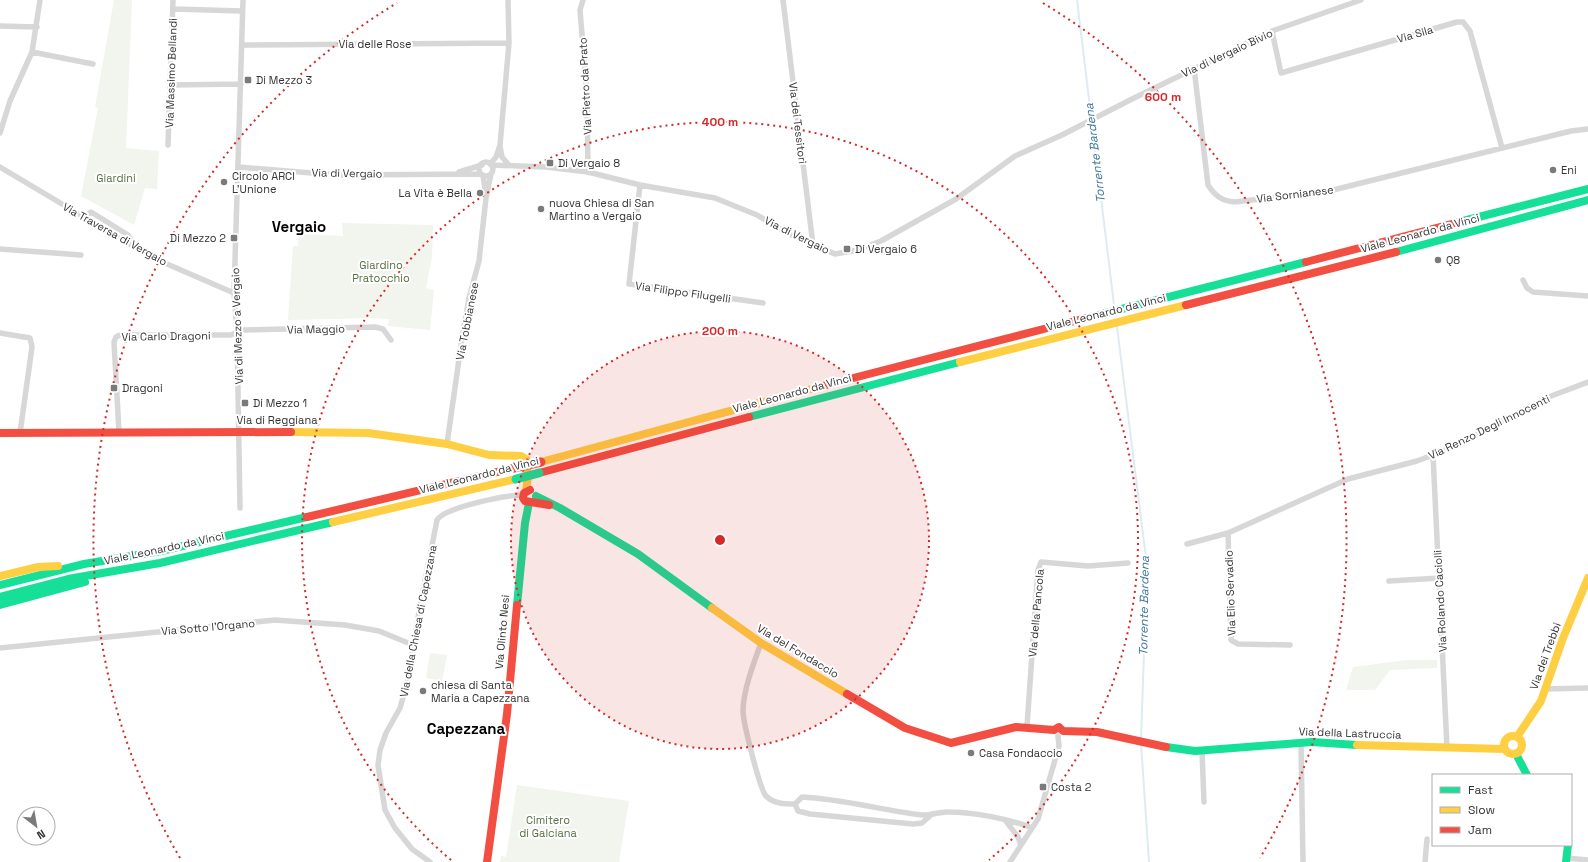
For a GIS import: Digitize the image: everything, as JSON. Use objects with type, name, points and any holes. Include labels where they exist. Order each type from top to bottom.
[{"type":"main road","name":"Viale Leonardo da Vinci","points":[[0,585],[84,564],[161,551],[541,462],[736,408],[1588,189]]},
{"type":"main road","name":"Viale Leonardo da Vinci","points":[[0,597],[68,579],[160,563],[516,479],[864,386],[1414,248],[1588,200]]},
{"type":"main road","name":"Via di Reggiana","points":[[1,433],[368,433],[447,444],[489,455],[524,457],[527,464],[529,497]]},
{"type":"main road","name":"Via del Fondaccio","points":[[529,497],[554,505],[638,554],[761,643],[905,728],[940,740],[951,742],[961,742],[997,730],[1027,726],[1058,732],[1097,732],[1147,742]]},
{"type":"main road","name":"Via Olinto Nesi","points":[[487,862],[507,714],[525,523],[529,497]]},
{"type":"main road","points":[[0,605],[160,563]]},
{"type":"main road","points":[[2,575],[43,566],[84,564]]},
{"type":"main road","name":"Via dei Trebbi","points":[[1517,737],[1541,701],[1563,638],[1588,578]]},
{"type":"main road","points":[[1514,736],[1517,737],[1522,746],[1516,754],[1508,753],[1504,749],[1507,739],[1514,736]]},
{"type":"main road","name":"Via della Lastruccia","points":[[1147,742],[1177,749],[1202,751],[1302,743],[1504,749]]},
{"type":"main road","points":[[1516,754],[1526,774]]},
{"type":"main road","points":[[1566,860],[1568,846]]},
{"type":"street","points":[[0,133],[8,108],[32,52],[40,0]]},
{"type":"street","name":"Via Massimo Bellandi","points":[[168,145],[173,0]]},
{"type":"street","name":"Via di Mezzo a Vergaio","points":[[240,508],[237,332],[234,293],[243,0]]},
{"type":"street","points":[[491,174],[493,170],[491,165],[496,157],[500,145],[509,43],[508,0]]},
{"type":"street","name":"Via Pietro da Prato","points":[[583,0],[580,10],[587,96],[588,172]]},
{"type":"street","name":"Via dei Tessitori","points":[[782,0],[814,246]]},
{"type":"street","name":"Via di Vergaio Bivio","points":[[1098,116],[1272,31],[1349,1],[1361,0]]},
{"type":"street","points":[[173,9],[242,11]]},
{"type":"street","name":"Via Sila","points":[[1272,31],[1281,73],[1457,22],[1463,22],[1470,31],[1502,148]]},
{"type":"street","points":[[0,26],[37,27]]},
{"type":"street","name":"Via delle Rose","points":[[242,45],[509,43]]},
{"type":"street","points":[[32,52],[93,64]]},
{"type":"street","name":"Via Sornianese","points":[[1194,68],[1208,185],[1214,195],[1225,201],[1235,202],[1333,190],[1571,131],[1588,129]]},
{"type":"street","points":[[170,85],[241,84]]},
{"type":"street","name":"Via di Vergaio","points":[[457,173],[486,163],[491,165],[509,165],[588,172],[640,186],[721,200],[757,215],[787,233],[835,254],[858,250],[881,242],[956,199],[1015,156],[1098,116]]},
{"type":"street","points":[[500,145],[502,157],[509,165]]},
{"type":"street","points":[[482,165],[480,169],[482,174]]},
{"type":"street","name":"Via Traversa di Vergaio","points":[[0,167],[136,248],[167,264],[234,293]]},
{"type":"street","name":"Via di Vergaio","points":[[238,167],[336,175],[457,173],[491,174]]},
{"type":"street","name":"Via Tobbianese","points":[[482,174],[486,198]]},
{"type":"street","name":"Via Tobbianese","points":[[447,444],[462,338],[469,298],[479,261],[486,198],[491,174]]},
{"type":"street","name":"Via Filippo Filugelli","points":[[640,186],[629,284],[763,303]]},
{"type":"street","points":[[0,249],[81,255]]},
{"type":"street","points":[[1524,280],[1527,288],[1533,292],[1588,296]]},
{"type":"street","name":"Via Maggio","points":[[237,332],[241,330],[375,327],[383,329],[391,340]]},
{"type":"street","name":"Via Carlo Dragoni","points":[[119,432],[114,342],[116,337],[231,335],[237,332]]},
{"type":"street","points":[[0,333],[30,338],[32,347],[20,433]]},
{"type":"street","name":"Via Renzo Degli Innocenti","points":[[1187,544],[1228,533],[1348,479],[1418,461],[1433,455],[1463,442],[1546,398],[1588,382]]},
{"type":"street","name":"Via Rolando Caciolli","points":[[1433,455],[1447,748]]},
{"type":"street","name":"Via della Chiesa di Capezzana","points":[[430,862],[412,850],[395,828],[385,810],[378,765],[380,750],[386,733],[400,708],[408,680],[413,645],[437,520],[440,516],[457,508],[495,499],[529,497]]},
{"type":"street","name":"Via Elio Servadio","points":[[1228,533],[1231,640],[1238,644],[1290,645]]},
{"type":"street","name":"Via della Pancola","points":[[1027,726],[1038,570],[1042,562],[1088,566],[1128,563]]},
{"type":"street","points":[[1389,581],[1440,578]]},
{"type":"street","name":"Via Sotto l'Organo","points":[[0,648],[275,620],[345,625],[379,631],[413,645]]},
{"type":"street","points":[[761,643],[743,711],[745,724],[762,791],[773,802],[795,804]]},
{"type":"street","points":[[1545,689],[1588,688]]},
{"type":"street","points":[[1010,862],[1038,819],[1059,746],[1058,732]]},
{"type":"street","points":[[1302,743],[1303,862]]},
{"type":"street","points":[[1202,751],[1204,802]]},
{"type":"street","points":[[795,804],[802,797],[917,814],[955,812],[1006,820],[1032,828]]},
{"type":"street","points":[[795,804],[798,811],[810,814],[913,824],[922,823],[932,814]]},
{"type":"street","points":[[913,824],[918,818],[917,814]]},
{"type":"street","points":[[1006,820],[1018,837],[1021,845]]},
{"type":"street","points":[[1425,862],[1427,839]]},
{"type":"street","points":[[1566,860],[1588,860]]},
{"type":"green space","name":"Giardini","points":[[114,0],[132,0],[126,148],[159,151],[157,189],[145,188],[134,225],[81,196],[98,108],[95,107]]},
{"type":"green space","name":"Giardino Pratocchio","points":[[342,223],[433,225],[432,257],[426,288],[434,290],[430,330],[388,326],[389,319],[375,318],[288,320],[293,246],[298,246],[299,234],[343,236]]},
{"type":"green space","points":[[430,653],[447,655],[442,681],[426,678]]},
{"type":"green space","points":[[1407,660],[1437,660],[1437,668],[1390,670],[1375,690],[1346,690],[1353,667]]},
{"type":"green space","name":"Cimitero di Galciana","points":[[517,785],[629,801],[619,862],[500,862],[501,856],[506,857]]},
{"type":"waterway","name":"Torrente Bardena","points":[[1077,0],[1114,305]]},
{"type":"waterway","name":"Torrente Bardena","points":[[1117,327],[1147,566],[1141,739]]},
{"type":"waterway","name":"Torrente Bardena","points":[[1141,743],[1149,862]]},
{"type":"traffic: fast","points":[[1463,221],[1588,189]]},
{"type":"traffic: fast","points":[[1396,252],[1588,200]]},
{"type":"traffic: fast","points":[[1102,314],[1306,262]]},
{"type":"traffic: fast","points":[[749,417],[960,362]]},
{"type":"traffic: fast","points":[[516,479],[539,473]]},
{"type":"traffic: fast","points":[[536,496],[560,508],[638,554],[712,608]]},
{"type":"traffic: fast","points":[[517,605],[525,523],[529,503]]},
{"type":"traffic: fast","points":[[0,585],[84,564],[161,551],[307,517]]},
{"type":"traffic: fast","points":[[0,597],[68,579],[160,563],[333,522]]},
{"type":"traffic: fast","points":[[0,605],[85,582]]},
{"type":"traffic: fast","points":[[1166,747],[1195,751],[1312,742],[1357,745]]},
{"type":"traffic: fast","points":[[1516,754],[1526,774]]},
{"type":"traffic: fast","points":[[1566,862],[1568,846]]},
{"type":"traffic: slow","points":[[960,362],[1186,305]]},
{"type":"traffic: slow","points":[[541,462],[826,385]]},
{"type":"traffic: slow","points":[[291,432],[368,433],[447,444],[489,455],[521,456],[526,459],[528,476],[526,492]]},
{"type":"traffic: slow","points":[[333,522],[516,479]]},
{"type":"traffic: slow","points":[[0,576],[38,567],[58,566]]},
{"type":"traffic: slow","points":[[1517,737],[1541,701],[1563,638],[1588,578]]},
{"type":"traffic: slow","points":[[712,608],[761,643],[847,694]]},
{"type":"traffic: slow","points":[[1513,736],[1519,739],[1522,745],[1519,751],[1513,754],[1507,751],[1504,745],[1507,739],[1513,736]]},
{"type":"traffic: slow","points":[[1357,745],[1504,749]]},
{"type":"traffic: jam","points":[[1306,262],[1463,221]]},
{"type":"traffic: jam","points":[[1186,305],[1396,252]]},
{"type":"traffic: jam","points":[[826,385],[1102,314]]},
{"type":"traffic: jam","points":[[539,473],[749,417]]},
{"type":"traffic: jam","points":[[0,433],[291,432]]},
{"type":"traffic: jam","points":[[514,468],[541,462]]},
{"type":"traffic: jam","points":[[307,517],[514,468]]},
{"type":"traffic: jam","points":[[530,490],[524,493],[523,498],[525,501],[549,505]]},
{"type":"traffic: jam","points":[[487,862],[507,714],[517,605]]},
{"type":"traffic: jam","points":[[847,694],[905,728],[951,743],[1016,727],[1054,730],[1059,727],[1063,731],[1097,732],[1166,747]]},
{"type":"place","name":"Di Mezzo 3","points":[[248,80]]},
{"type":"place","name":"Di Vergaio 8","points":[[550,163]]},
{"type":"place","name":"Eni","points":[[1553,170]]},
{"type":"place","name":"Circolo ARCI L'Unione","points":[[224,182]]},
{"type":"place","name":"La Vita è Bella","points":[[480,193]]},
{"type":"place","name":"nuova Chiesa di San Martino a Vergaio","points":[[541,209]]},
{"type":"place","name":"Di Mezzo 2","points":[[234,238]]},
{"type":"place","name":"Di Vergaio 6","points":[[847,249]]},
{"type":"place","name":"Q8","points":[[1438,260]]},
{"type":"place","name":"Dragoni","points":[[114,388]]},
{"type":"place","name":"Di Mezzo 1","points":[[245,403]]},
{"type":"place","name":"chiesa di Santa Maria a Capezzana","points":[[423,691]]},
{"type":"place","name":"Casa Fondaccio","points":[[971,753]]},
{"type":"place","name":"Costa 2","points":[[1043,787]]},
{"type":"district","name":"Vergaio","points":[[299,226]]},
{"type":"district","name":"Capezzana","points":[[466,728]]}]
